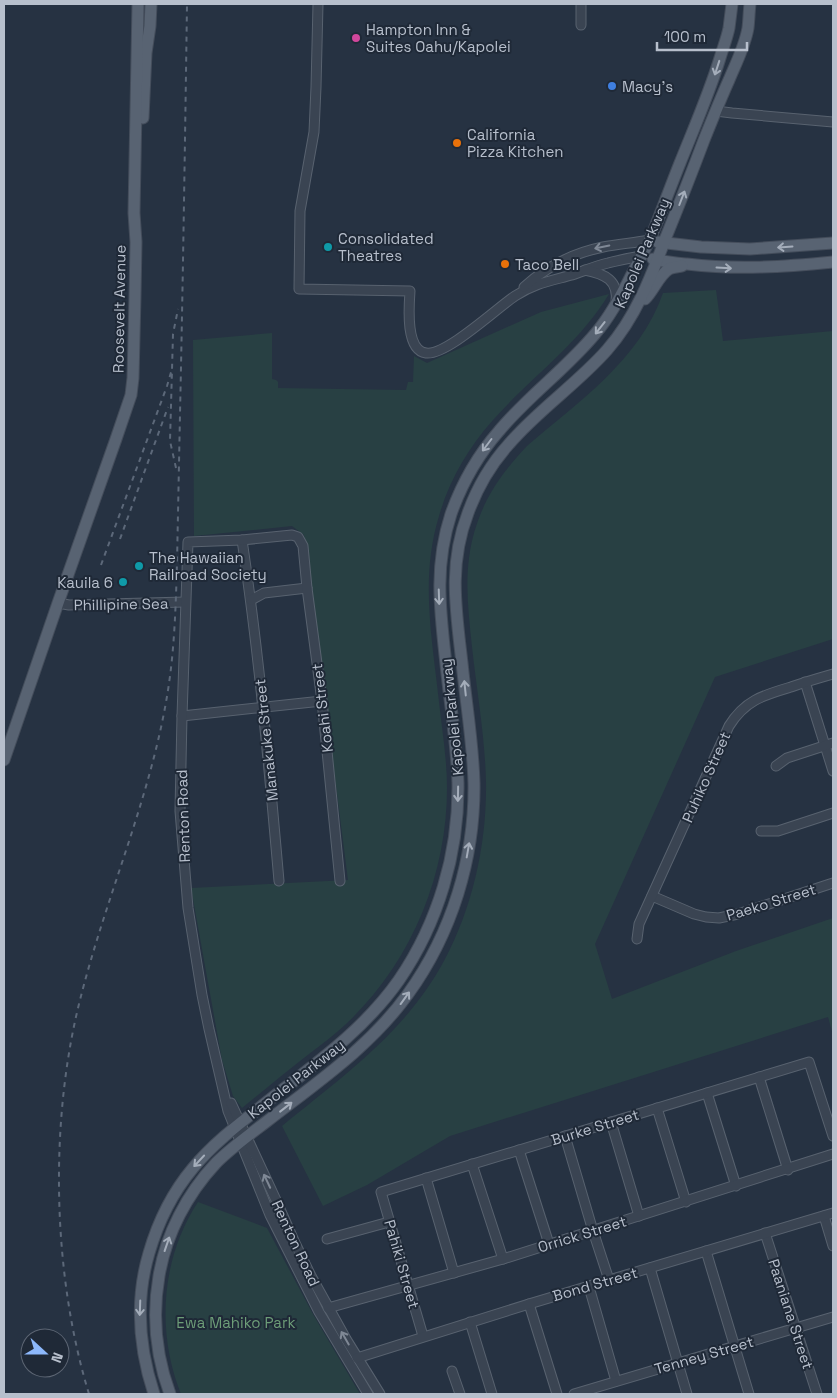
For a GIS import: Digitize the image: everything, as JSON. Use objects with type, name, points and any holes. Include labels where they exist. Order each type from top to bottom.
[{"type":"main road","name":"Roosevelt Avenue","points":[[4,760],[131,395],[136,242],[134,213],[138,4]]},
{"type":"main road","points":[[136,242],[144,107],[147,4]]},
{"type":"main road","points":[[146,52],[151,4]]},
{"type":"main road","points":[[726,4],[730,18]]},
{"type":"main road","name":"Kapolei Parkway","points":[[154,1394],[143,1352],[140,1322],[143,1276],[161,1218],[172,1198],[194,1167],[214,1145],[330,1053],[366,1020],[407,968],[430,924],[442,892],[451,857],[458,804],[457,768],[439,598],[441,557],[450,517],[467,477],[490,441],[509,419],[588,342],[616,305],[650,240],[711,86],[729,30],[732,4]]},
{"type":"main road","name":"Kapolei Parkway","points":[[170,1394],[160,1363],[155,1321],[157,1286],[165,1251],[181,1211],[196,1187],[224,1155],[340,1065],[390,1017],[411,990],[437,946],[450,915],[461,883],[473,817],[474,784],[472,759],[455,599],[456,560],[464,523],[480,485],[502,452],[520,432],[600,358],[623,329],[637,307],[658,260],[745,41],[749,24],[750,4]]},
{"type":"main road","points":[[745,41],[751,27],[754,4]]},
{"type":"main road","points":[[650,240],[664,243],[750,249],[833,242]]},
{"type":"main road","points":[[641,256],[714,267],[749,268],[833,262]]},
{"type":"main road","points":[[637,307],[652,292],[661,277],[670,268],[692,265]]},
{"type":"street","points":[[318,4],[314,132],[300,211],[299,289],[410,291],[410,316],[413,340],[418,349],[428,353],[438,350],[460,338],[515,296],[542,272],[570,257],[601,247],[650,240]]},
{"type":"street","points":[[581,4],[581,25]]},
{"type":"street","points":[[716,110],[833,122]]},
{"type":"street","points":[[515,296],[544,281],[641,256]]},
{"type":"street","points":[[585,270],[601,274],[611,281],[616,292],[616,305]]},
{"type":"street","name":"Koahi Street","points":[[242,540],[292,535],[298,537],[303,546],[322,701],[340,881]]},
{"type":"street","name":"Renton Road","points":[[242,540],[188,542],[180,811],[188,908],[202,996],[223,1087],[244,1139],[258,1162],[294,1243],[328,1308],[380,1394]]},
{"type":"street","name":"Manakuke Street","points":[[242,540],[263,708],[279,881]]},
{"type":"street","points":[[251,600],[264,593],[307,588]]},
{"type":"street","name":"Phillipine Sea","points":[[58,603],[69,605],[186,602]]},
{"type":"street","name":"Puhiko Street","points":[[637,939],[638,928],[733,719],[757,698],[833,674]]},
{"type":"street","points":[[805,682],[829,744],[833,771]]},
{"type":"street","points":[[182,716],[322,701]]},
{"type":"street","points":[[776,766],[787,758],[829,744]]},
{"type":"street","points":[[761,831],[778,831],[833,813]]},
{"type":"street","name":"Paeko Street","points":[[652,896],[694,914],[719,918],[738,914],[833,883]]},
{"type":"street","name":"Burke Street","points":[[381,1192],[809,1062],[833,1136]]},
{"type":"street","points":[[759,1077],[788,1170]]},
{"type":"street","points":[[707,1093],[736,1186]]},
{"type":"street","points":[[657,1108],[686,1202]]},
{"type":"street","points":[[611,1122],[639,1216]]},
{"type":"street","points":[[565,1136],[609,1280]]},
{"type":"street","name":"Renton Road","points":[[244,1139],[250,1168],[286,1248],[319,1312],[368,1394]]},
{"type":"street","points":[[519,1150],[549,1244]]},
{"type":"street","name":"Orrick Street","points":[[328,1308],[503,1259],[788,1170],[833,1154]]},
{"type":"street","points":[[472,1164],[503,1259]]},
{"type":"street","points":[[426,1178],[454,1272]]},
{"type":"street","name":"Pahiki Street","points":[[381,1192],[423,1336]]},
{"type":"street","points":[[266,1206],[276,1200]]},
{"type":"street","name":"Bond Street","points":[[357,1358],[423,1336],[833,1213]]},
{"type":"street","points":[[824,1216],[833,1246]]},
{"type":"street","points":[[327,1239],[389,1222]]},
{"type":"street","name":"Paaniana Street","points":[[766,1233],[817,1394]]},
{"type":"street","points":[[706,1251],[750,1394]]},
{"type":"street","points":[[650,1268],[687,1394]]},
{"type":"street","points":[[589,1287],[616,1381]]},
{"type":"street","points":[[529,1304],[557,1394]]},
{"type":"street","name":"Tenney Street","points":[[574,1394],[606,1390],[616,1381],[833,1317]]},
{"type":"street","points":[[470,1322],[492,1394]]},
{"type":"street","points":[[452,1371],[460,1394]]},
{"type":"green space","points":[[716,290],[723,341],[833,331],[833,639],[715,677],[595,944],[612,999],[736,951],[833,918],[833,1035],[828,1017],[450,1136],[367,1185],[323,1206],[282,1126],[350,1071],[392,1032],[411,1010],[444,961],[463,919],[476,874],[484,828],[486,782],[470,630],[468,563],[475,530],[481,513],[490,495],[513,461],[527,446],[606,378],[623,359],[653,317],[663,293]]},
{"type":"green space","points":[[609,294],[584,329],[508,404],[484,431],[460,465],[448,490],[439,516],[430,562],[429,608],[447,788],[445,821],[440,853],[432,885],[421,916],[407,946],[369,1000],[337,1032],[242,1108],[233,1096],[222,1060],[191,888],[348,880],[304,535],[292,526],[194,536],[193,340],[272,333],[272,379],[278,382],[278,388],[406,390],[408,382],[413,382],[414,356],[427,363],[541,312]]},
{"type":"green space","name":"Ewa Mahiko Park","points":[[198,1202],[267,1228],[314,1316],[360,1394],[181,1394],[168,1346],[166,1296],[176,1247]]},
{"type":"railway","points":[[89,1394],[77,1347],[68,1298],[62,1247],[59,1196],[60,1144],[64,1093],[71,1043],[81,996],[92,955],[144,792],[165,710],[171,668],[177,563],[187,4]]},
{"type":"railway","points":[[176,468],[170,441],[173,334],[178,309]]},
{"type":"railway","points":[[101,565],[172,369]]},
{"type":"railway","points":[[120,539],[168,407]]},
{"type":"place","name":"Hampton Inn & Suites Oahu/Kapolei","points":[[356,38]]},
{"type":"place","name":"Macy's","points":[[612,86]]},
{"type":"place","name":"California Pizza Kitchen","points":[[457,143]]},
{"type":"place","name":"Consolidated Theatres","points":[[328,247]]},
{"type":"place","name":"Taco Bell","points":[[505,264]]},
{"type":"place","name":"The Hawaiian Railroad Society","points":[[139,566]]},
{"type":"place","name":"Kauila 6","points":[[123,582]]}]
